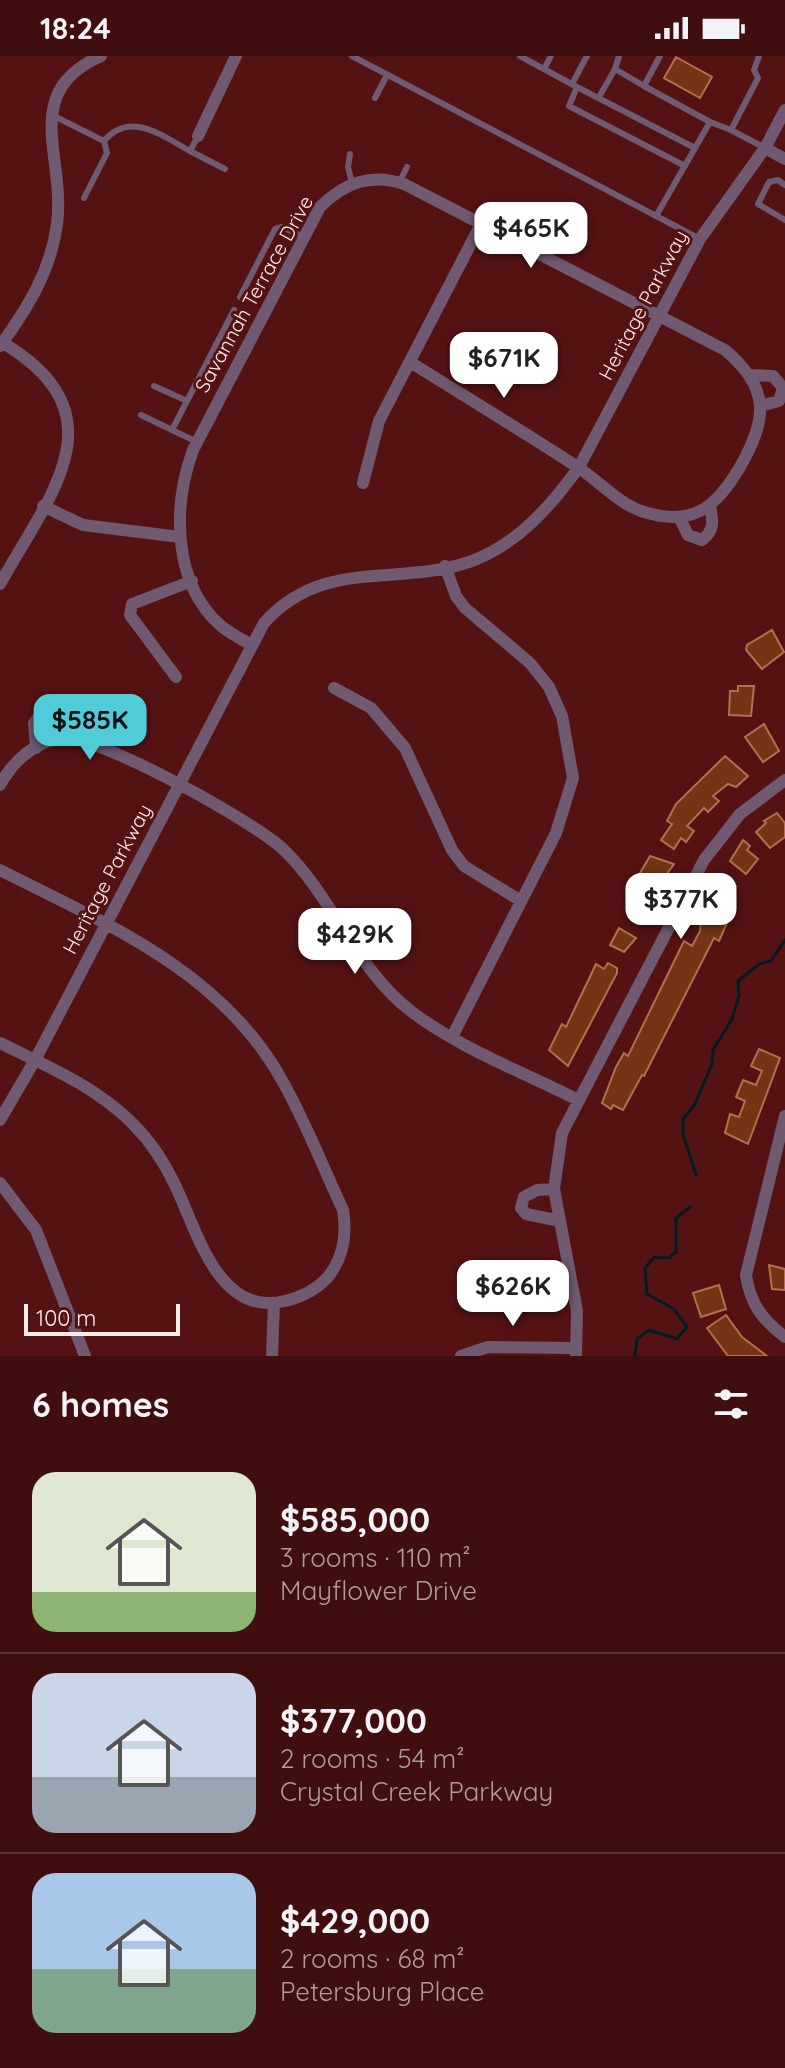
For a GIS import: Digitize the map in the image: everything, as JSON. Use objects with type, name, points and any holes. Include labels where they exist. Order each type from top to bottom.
[{"type":"street","points":[[0,584],[59,478],[68,449],[69,424],[61,395],[48,377],[1,344],[32,299],[52,251],[58,205],[50,114],[65,79],[79,66],[101,56]]},
{"type":"street","points":[[198,136],[236,56]]},
{"type":"street","name":"Heritage Parkway","points":[[0,1120],[35,1060],[264,623],[284,601],[308,587],[469,562],[526,528],[555,499],[579,467],[700,239],[765,148],[785,110]]},
{"type":"street","points":[[765,148],[785,159]]},
{"type":"street","points":[[352,183],[361,179],[400,183],[725,350],[750,375],[760,406],[757,437],[723,497],[710,506],[679,517],[639,510],[579,467],[410,362]]},
{"type":"street","name":"Savannah Terrace Drive","points":[[252,645],[221,626],[205,608],[192,581],[180,537],[179,499],[184,473],[197,442],[320,207],[352,183]]},
{"type":"street","points":[[363,483],[379,421],[481,224]]},
{"type":"street","points":[[750,375],[773,376],[783,388],[779,401],[760,406]]},
{"type":"street","points":[[43,506],[83,525],[180,537]]},
{"type":"street","points":[[679,517],[688,535],[702,540],[710,534],[713,523],[710,506]]},
{"type":"street","points":[[445,566],[456,596],[465,608],[530,663],[549,687],[567,737],[573,778],[565,813],[452,1037]]},
{"type":"street","points":[[176,677],[130,615],[132,604],[192,581]]},
{"type":"street","points":[[334,688],[371,708],[405,748],[452,850],[464,866],[521,901]]},
{"type":"street","points":[[36,748],[34,723],[43,711],[60,719],[67,738]]},
{"type":"street","points":[[0,785],[15,761],[36,748],[67,738],[98,745],[260,830],[304,870],[384,986],[412,1012],[452,1037],[578,1100]]},
{"type":"street","points":[[461,1356],[488,1347],[576,1352],[577,1311],[554,1189],[560,1141],[578,1100],[704,860],[740,814],[785,780]]},
{"type":"street","points":[[0,870],[106,924],[193,976],[237,1017],[284,1082],[343,1210],[346,1230],[334,1268],[317,1288],[299,1298],[274,1304],[262,1303],[241,1294],[213,1269],[174,1183],[135,1126],[110,1103],[0,1043]]},
{"type":"street","points":[[785,1116],[746,1275],[748,1292],[757,1310],[767,1324],[785,1337]]},
{"type":"street","points":[[0,1183],[36,1230],[85,1356]]},
{"type":"street","points":[[554,1189],[537,1190],[524,1197],[521,1208],[535,1217],[560,1221]]},
{"type":"street","points":[[272,1356],[274,1304]]},
{"type":"lane","points":[[352,56],[700,239]]},
{"type":"lane","points":[[520,56],[695,148]]},
{"type":"lane","points":[[544,69],[551,56]]},
{"type":"lane","points":[[587,56],[569,106],[685,166]]},
{"type":"lane","points":[[599,97],[619,56]]},
{"type":"lane","points":[[644,86],[660,56]]},
{"type":"lane","points":[[731,130],[758,78],[754,70],[759,56]]},
{"type":"lane","points":[[615,69],[710,122],[765,148]]},
{"type":"lane","points":[[375,98],[387,75]]},
{"type":"lane","points":[[50,114],[104,141],[107,153],[84,198]]},
{"type":"lane","points":[[656,216],[710,122]]},
{"type":"lane","points":[[104,141],[112,132],[128,125],[147,128],[225,169]]},
{"type":"lane","points":[[190,151],[198,136]]},
{"type":"lane","points":[[350,154],[348,167],[352,183]]},
{"type":"lane","points":[[400,183],[407,167]]},
{"type":"lane","points":[[785,185],[778,180],[769,182],[758,204],[785,220]]},
{"type":"lane","points":[[240,297],[275,229],[282,227],[304,237]]},
{"type":"lane","points":[[172,430],[234,310]]},
{"type":"lane","points":[[154,386],[187,401]]},
{"type":"lane","points":[[141,415],[197,442]]},
{"type":"building","points":[[676,57],[712,77],[700,98],[664,78]]},
{"type":"building","points":[[772,630],[784,652],[762,669],[746,650],[747,645]]},
{"type":"building","points":[[738,686],[754,686],[751,716],[729,715],[730,691],[738,691]]},
{"type":"building","points":[[764,724],[779,751],[763,762],[745,737]]},
{"type":"building","points":[[725,756],[748,776],[736,787],[728,784],[713,796],[719,801],[708,812],[704,808],[687,826],[694,831],[686,842],[681,838],[674,849],[661,840],[672,824],[667,821],[676,804]]},
{"type":"building","points":[[777,813],[785,823],[785,837],[770,848],[756,832],[766,823],[764,821]]},
{"type":"building","points":[[743,840],[750,846],[747,850],[758,859],[746,874],[730,861]]},
{"type":"building","points":[[650,856],[674,864],[660,883],[640,873]]},
{"type":"building","points":[[719,878],[736,886],[727,904],[723,901],[715,917],[727,923],[719,941],[714,938],[644,1076],[623,1110],[613,1105],[611,1109],[602,1103],[616,1067],[624,1053],[628,1056],[684,941],[692,946],[700,931],[701,923],[697,920]]},
{"type":"building","points":[[619,928],[636,938],[624,952],[610,945]]},
{"type":"building","points":[[608,963],[617,968],[617,973],[568,1066],[549,1050],[562,1024],[566,1027],[596,964],[604,969]]},
{"type":"building","points":[[759,1049],[780,1058],[748,1144],[725,1133],[730,1114],[739,1117],[745,1101],[736,1097],[743,1080],[756,1085],[762,1071],[751,1066]]},
{"type":"building","points":[[769,1265],[785,1269],[785,1290],[772,1289]]},
{"type":"building","points":[[719,1285],[726,1309],[701,1317],[693,1293]]},
{"type":"building","points":[[726,1315],[742,1337],[767,1356],[728,1356],[707,1328]]},
{"type":"waterway","points":[[696,1175],[683,1134],[683,1119],[695,1104],[712,1064],[713,1050],[732,1019],[739,996],[738,981],[759,964],[771,961],[785,940]]},
{"type":"waterway","points":[[635,1356],[637,1339],[649,1330],[677,1339],[687,1327],[674,1309],[647,1294],[645,1268],[654,1257],[669,1258],[676,1252],[676,1218],[690,1207]]}]
